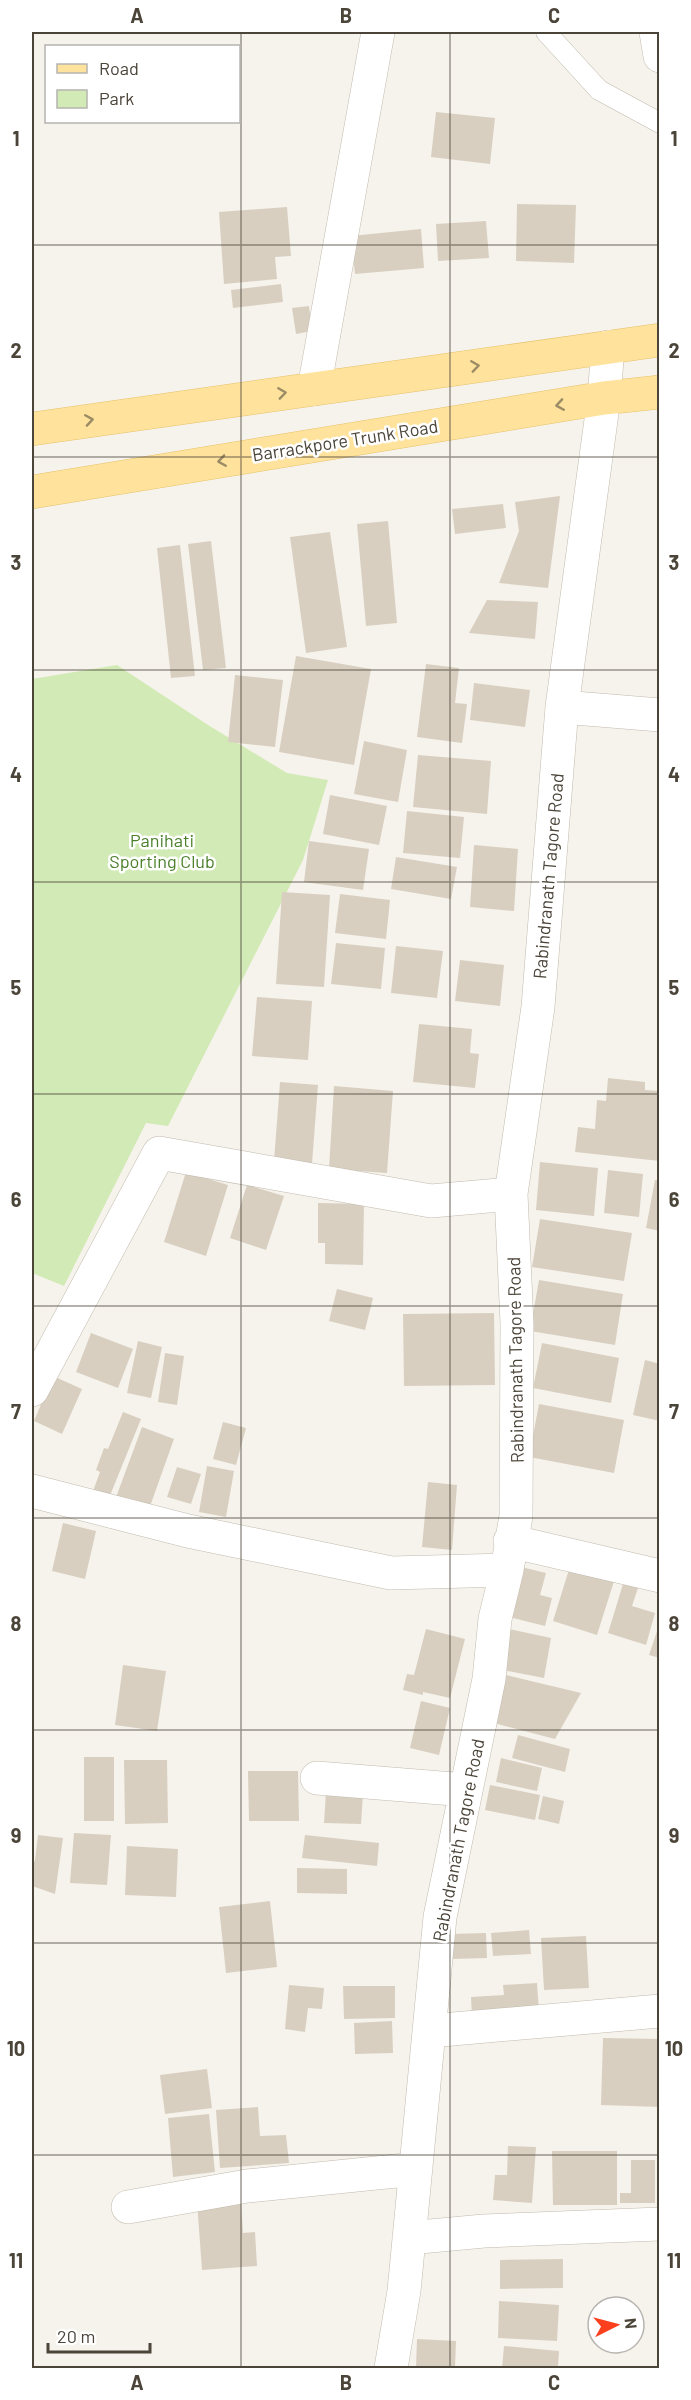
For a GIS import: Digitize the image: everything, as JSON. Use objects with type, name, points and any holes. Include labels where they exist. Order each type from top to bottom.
[{"type":"main road","points":[[32,429],[660,340]]},
{"type":"main road","name":"Barrackpore Trunk Road","points":[[32,492],[604,398],[660,392]]},
{"type":"street","points":[[314,389],[378,32]]},
{"type":"street","points":[[656,32],[660,57]]},
{"type":"street","name":"Rabindranath Tagore Road","points":[[391,2368],[404,2291],[440,1917],[489,1679],[495,1619],[516,1516],[517,1324],[511,1194],[538,1007],[562,706],[604,398],[608,347]]},
{"type":"street","points":[[562,706],[660,715]]},
{"type":"street","points":[[32,1390],[159,1153],[431,1201],[511,1194]]},
{"type":"street","points":[[32,1491],[188,1531],[391,1573],[509,1555],[660,1576]]},
{"type":"street","points":[[317,1778],[466,1790]]},
{"type":"street","points":[[430,2031],[660,2012]]},
{"type":"street","points":[[128,2207],[247,2186],[416,2169]]},
{"type":"street","points":[[409,2238],[484,2231],[660,2224]]},
{"type":"lane","points":[[546,32],[598,90],[660,123]]},
{"type":"green space","name":"Panihati Sporting Club","points":[[117,665],[208,725],[287,773],[328,780],[303,860],[168,1126],[146,1123],[64,1286],[32,1273],[32,679]]},
{"type":"building","points":[[436,112],[495,118],[490,164],[431,157]]},
{"type":"building","points":[[517,204],[576,205],[574,263],[516,261]]},
{"type":"building","points":[[287,207],[291,256],[275,257],[277,279],[224,284],[219,212]]},
{"type":"building","points":[[486,221],[489,258],[438,261],[436,224]]},
{"type":"building","points":[[421,229],[424,268],[355,274],[351,236]]},
{"type":"building","points":[[281,284],[283,302],[233,308],[231,290]]},
{"type":"building","points":[[309,306],[312,331],[296,334],[292,308]]},
{"type":"building","points":[[560,496],[548,588],[499,583],[519,531],[515,502]]},
{"type":"building","points":[[503,504],[506,528],[455,534],[452,509]]},
{"type":"building","points":[[388,521],[397,623],[366,626],[357,524]]},
{"type":"building","points":[[330,532],[347,647],[306,653],[290,537]]},
{"type":"building","points":[[211,541],[226,668],[203,670],[188,544]]},
{"type":"building","points":[[180,545],[195,676],[171,678],[157,548]]},
{"type":"building","points":[[487,600],[538,602],[535,639],[469,633]]},
{"type":"building","points":[[296,656],[371,669],[354,765],[279,752]]},
{"type":"building","points":[[426,664],[459,668],[455,703],[467,704],[462,743],[417,737]]},
{"type":"building","points":[[235,675],[283,680],[275,747],[228,742]]},
{"type":"building","points":[[474,683],[530,690],[525,727],[470,720]]},
{"type":"building","points":[[364,741],[407,750],[398,802],[354,794]]},
{"type":"building","points":[[418,755],[491,761],[487,814],[413,807]]},
{"type":"building","points":[[330,795],[387,806],[379,845],[323,834]]},
{"type":"building","points":[[407,811],[464,817],[460,858],[403,853]]},
{"type":"building","points":[[309,841],[369,849],[363,890],[304,882]]},
{"type":"building","points":[[474,845],[518,849],[514,911],[470,907]]},
{"type":"building","points":[[396,857],[457,867],[451,899],[391,889]]},
{"type":"building","points":[[282,892],[330,895],[324,987],[276,984]]},
{"type":"building","points":[[340,894],[390,900],[386,939],[335,933]]},
{"type":"building","points":[[336,943],[385,948],[381,989],[331,984]]},
{"type":"building","points":[[396,946],[443,951],[437,998],[391,993]]},
{"type":"building","points":[[460,960],[504,965],[500,1006],[455,1001]]},
{"type":"building","points":[[257,997],[312,1001],[308,1060],[252,1056]]},
{"type":"building","points":[[419,1024],[472,1029],[470,1053],[479,1054],[475,1088],[413,1082]]},
{"type":"building","points":[[608,1078],[645,1082],[645,1090],[660,1091],[660,1161],[575,1152],[578,1127],[595,1129],[597,1100],[606,1101]]},
{"type":"building","points":[[280,1082],[318,1085],[312,1164],[274,1161]]},
{"type":"building","points":[[334,1086],[393,1091],[387,1173],[329,1169]]},
{"type":"building","points":[[540,1162],[598,1168],[594,1216],[536,1210]]},
{"type":"building","points":[[608,1170],[643,1174],[639,1217],[604,1213]]},
{"type":"building","points":[[186,1172],[228,1185],[206,1256],[164,1242]]},
{"type":"building","points":[[655,1180],[660,1180],[660,1231],[646,1228]]},
{"type":"building","points":[[247,1185],[284,1196],[266,1250],[230,1238]]},
{"type":"building","points":[[318,1203],[364,1204],[363,1265],[325,1264],[325,1243],[318,1243]]},
{"type":"building","points":[[540,1219],[632,1233],[624,1281],[532,1267]]},
{"type":"building","points":[[539,1280],[623,1294],[615,1345],[530,1331]]},
{"type":"building","points":[[337,1289],[373,1298],[365,1330],[329,1321]]},
{"type":"building","points":[[494,1313],[495,1385],[404,1386],[403,1314]]},
{"type":"building","points":[[91,1333],[133,1349],[118,1388],[76,1372]]},
{"type":"building","points":[[138,1341],[162,1347],[151,1398],[127,1393]]},
{"type":"building","points":[[542,1343],[619,1358],[611,1403],[533,1388]]},
{"type":"building","points":[[165,1353],[184,1356],[177,1405],[158,1402]]},
{"type":"building","points":[[645,1360],[660,1364],[660,1421],[633,1415]]},
{"type":"building","points":[[53,1376],[82,1389],[62,1434],[34,1421]]},
{"type":"building","points":[[539,1404],[624,1420],[614,1473],[529,1457]]},
{"type":"building","points":[[123,1412],[141,1419],[109,1498],[93,1491],[100,1472],[96,1470],[104,1448],[108,1449]]},
{"type":"building","points":[[223,1422],[246,1428],[236,1465],[213,1459]]},
{"type":"building","points":[[142,1427],[174,1439],[148,1512],[115,1500]]},
{"type":"building","points":[[207,1466],[234,1471],[226,1517],[199,1512]]},
{"type":"building","points":[[177,1467],[201,1474],[191,1504],[167,1497]]},
{"type":"building","points":[[428,1482],[457,1485],[452,1550],[422,1547]]},
{"type":"building","points":[[63,1523],[96,1531],[85,1579],[52,1571]]},
{"type":"building","points":[[571,1563],[615,1578],[597,1635],[553,1621]]},
{"type":"building","points":[[513,1565],[546,1573],[540,1595],[552,1598],[545,1626],[501,1615]]},
{"type":"building","points":[[623,1584],[638,1588],[632,1606],[655,1613],[646,1645],[608,1633]]},
{"type":"building","points":[[660,1622],[660,1658],[649,1655]]},
{"type":"building","points":[[505,1628],[551,1638],[544,1678],[497,1669]]},
{"type":"building","points":[[426,1629],[465,1639],[450,1698],[403,1690],[407,1674],[414,1675]]},
{"type":"building","points":[[123,1665],[166,1671],[157,1731],[115,1725]]},
{"type":"building","points":[[497,1673],[581,1693],[555,1739],[486,1721]]},
{"type":"building","points":[[421,1701],[450,1708],[439,1755],[410,1748]]},
{"type":"building","points":[[518,1735],[570,1749],[565,1772],[512,1758]]},
{"type":"building","points":[[84,1757],[114,1757],[114,1821],[84,1821]]},
{"type":"building","points":[[501,1758],[542,1768],[537,1791],[496,1782]]},
{"type":"building","points":[[124,1760],[167,1760],[168,1823],[125,1824]]},
{"type":"building","points":[[248,1771],[298,1771],[299,1821],[249,1821]]},
{"type":"building","points":[[490,1785],[540,1795],[535,1820],[485,1810]]},
{"type":"building","points":[[326,1792],[363,1794],[361,1824],[324,1823]]},
{"type":"building","points":[[543,1796],[564,1801],[559,1824],[538,1819]]},
{"type":"building","points":[[74,1833],[111,1835],[107,1885],[70,1883]]},
{"type":"building","points":[[38,1835],[63,1838],[55,1894],[32,1886],[32,1866],[35,1860]]},
{"type":"building","points":[[305,1835],[379,1843],[377,1866],[302,1858]]},
{"type":"building","points":[[127,1846],[178,1849],[176,1897],[125,1895]]},
{"type":"building","points":[[297,1868],[347,1869],[347,1894],[297,1893]]},
{"type":"building","points":[[270,1901],[277,1967],[226,1973],[219,1907]]},
{"type":"building","points":[[529,1930],[531,1954],[493,1956],[491,1933]]},
{"type":"building","points":[[486,1933],[487,1958],[452,1959],[451,1934]]},
{"type":"building","points":[[586,1936],[589,1988],[544,1990],[541,1938]]},
{"type":"building","points":[[537,1983],[539,2012],[472,2017],[471,1997],[504,1995],[503,1985]]},
{"type":"building","points":[[289,1985],[324,1988],[322,2009],[308,2008],[305,2032],[285,2029]]},
{"type":"building","points":[[343,1986],[395,1986],[395,2018],[344,2019]]},
{"type":"building","points":[[392,2021],[393,2053],[355,2054],[354,2023]]},
{"type":"building","points":[[603,2038],[660,2039],[660,2107],[601,2105]]},
{"type":"building","points":[[207,2069],[212,2108],[165,2114],[160,2075]]},
{"type":"building","points":[[258,2107],[260,2136],[286,2135],[289,2163],[220,2168],[216,2110]]},
{"type":"building","points":[[209,2114],[215,2172],[173,2177],[168,2118]]},
{"type":"building","points":[[508,2146],[536,2147],[532,2203],[493,2200],[495,2175],[507,2175]]},
{"type":"building","points":[[552,2151],[617,2151],[617,2205],[553,2205]]},
{"type":"building","points":[[631,2160],[655,2160],[655,2203],[620,2203],[620,2193],[631,2193]]},
{"type":"building","points":[[241,2199],[243,2233],[255,2232],[257,2266],[202,2270],[197,2202]]},
{"type":"building","points":[[563,2259],[563,2288],[500,2289],[500,2260]]},
{"type":"building","points":[[499,2301],[559,2305],[557,2341],[498,2338]]},
{"type":"building","points":[[417,2339],[456,2341],[455,2368],[416,2368]]},
{"type":"building","points":[[504,2346],[559,2351],[558,2367],[502,2368]]}]
